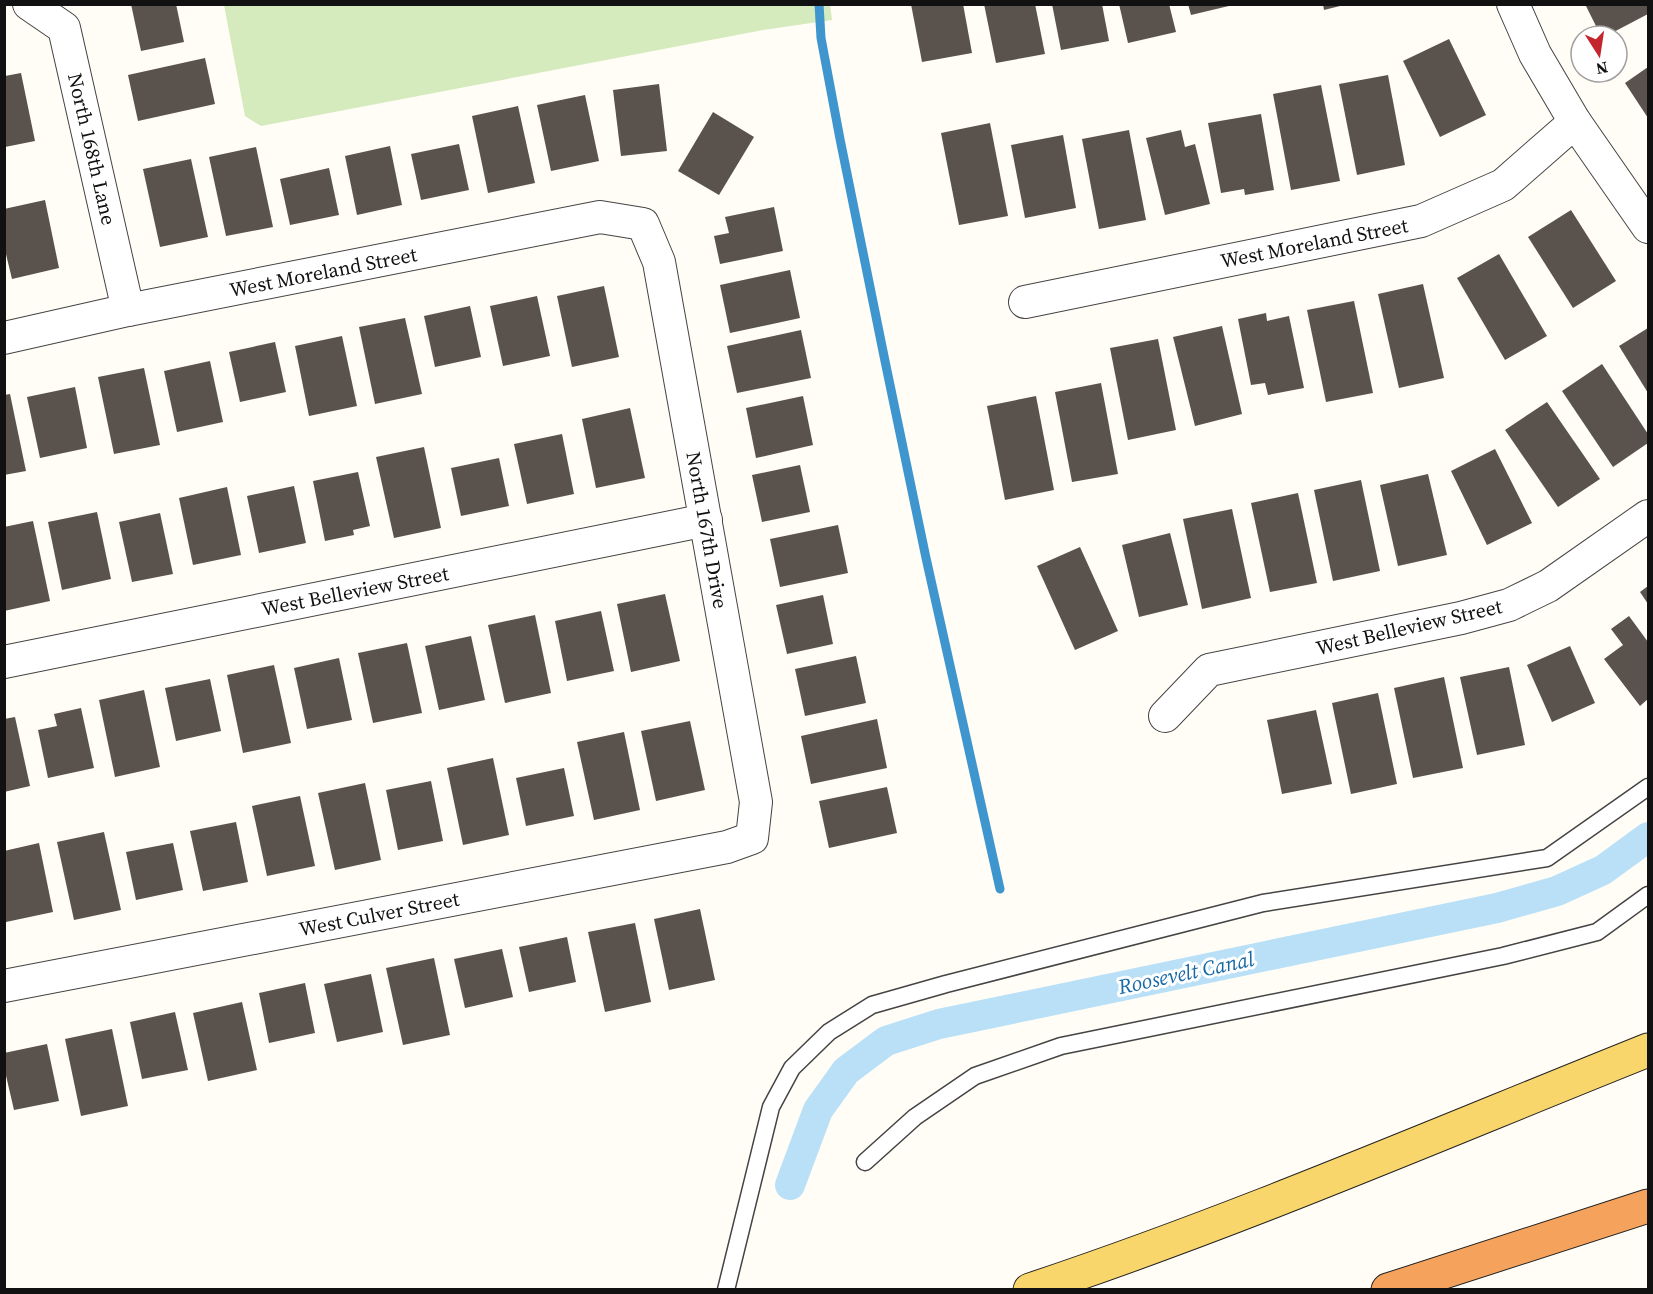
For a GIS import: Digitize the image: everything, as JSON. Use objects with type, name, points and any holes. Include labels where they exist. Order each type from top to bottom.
[{"type":"highway","points":[[1388,1290],[1648,1206]]},
{"type":"main road","points":[[1030,1290],[1242,1213],[1648,1050]]},
{"type":"street","points":[[4,8],[22,4]]},
{"type":"street","name":"North 168th Lane","points":[[29,4],[64,28],[128,310]]},
{"type":"street","points":[[1514,4],[1535,54],[1575,122],[1648,227]]},
{"type":"street","name":"West Moreland Street","points":[[1025,302],[1421,221],[1503,185],[1575,122]]},
{"type":"street","name":"West Moreland Street","points":[[4,339],[128,310],[600,217],[643,224]]},
{"type":"street","name":"North 167th Drive","points":[[643,224],[660,261],[706,520],[756,802],[752,838]]},
{"type":"street","name":"West Belleview Street","points":[[1166,716],[1209,670],[1461,618],[1509,605],[1548,586],[1648,516]]},
{"type":"street","name":"West Belleview Street","points":[[4,662],[706,520]]},
{"type":"street","name":"West Culver Street","points":[[4,986],[727,847],[752,838]]},
{"type":"lane","points":[[726,1290],[771,1107],[792,1068],[829,1032],[872,1005],[1263,903],[1547,858],[1648,787]]},
{"type":"lane","points":[[865,1162],[915,1117],[975,1076],[1061,1046],[1503,956],[1597,932],[1648,895]]},
{"type":"green space","points":[[830,4],[832,20],[763,30],[261,126],[245,116],[224,5]]},
{"type":"building","points":[[131,4],[176,4],[184,42],[141,51]]},
{"type":"building","points":[[911,4],[963,4],[972,53],[922,62]]},
{"type":"building","points":[[984,4],[1035,4],[1045,54],[996,63]]},
{"type":"building","points":[[1052,4],[1102,4],[1109,41],[1061,50]]},
{"type":"building","points":[[1119,4],[1169,4],[1176,32],[1128,43]]},
{"type":"building","points":[[1188,4],[1233,4],[1233,5],[1191,15]]},
{"type":"building","points":[[1323,4],[1344,4],[1344,5],[1324,10]]},
{"type":"building","points":[[1585,4],[1648,4],[1648,14],[1629,24],[1595,24]]},
{"type":"building","points":[[1449,39],[1486,115],[1440,137],[1403,61]]},
{"type":"building","points":[[205,58],[215,104],[138,121],[128,75]]},
{"type":"building","points":[[1648,67],[1648,118],[1626,84],[1629,84],[1629,80]]},
{"type":"building","points":[[21,73],[35,141],[5,147],[5,76]]},
{"type":"building","points":[[1388,75],[1405,165],[1357,175],[1339,84]]},
{"type":"building","points":[[659,84],[667,151],[621,156],[613,90]]},
{"type":"building","points":[[1321,85],[1340,181],[1291,190],[1273,94]]},
{"type":"building","points":[[585,95],[599,161],[551,171],[537,105]]},
{"type":"building","points":[[518,106],[535,183],[488,193],[472,116]]},
{"type":"building","points":[[713,112],[754,137],[719,195],[678,171]]},
{"type":"building","points":[[1261,114],[1274,190],[1245,195],[1244,189],[1221,193],[1208,123]]},
{"type":"building","points":[[990,123],[1008,216],[959,225],[941,133]]},
{"type":"building","points":[[1129,130],[1146,220],[1099,229],[1082,139]]},
{"type":"building","points":[[1181,130],[1185,147],[1195,144],[1210,204],[1165,215],[1146,138]]},
{"type":"building","points":[[1063,135],[1076,208],[1025,218],[1011,145]]},
{"type":"building","points":[[459,144],[469,190],[421,200],[411,154]]},
{"type":"building","points":[[390,146],[402,205],[357,215],[345,156]]},
{"type":"building","points":[[256,147],[273,227],[226,236],[209,157]]},
{"type":"building","points":[[191,159],[208,237],[160,247],[143,169]]},
{"type":"building","points":[[329,168],[339,215],[290,225],[280,179]]},
{"type":"building","points":[[45,200],[59,268],[12,279],[4,246],[4,209]]},
{"type":"building","points":[[774,207],[783,251],[720,264],[714,236],[729,233],[725,217]]},
{"type":"building","points":[[1571,210],[1616,281],[1573,308],[1528,237]]},
{"type":"building","points":[[1499,254],[1547,336],[1505,360],[1457,278]]},
{"type":"building","points":[[790,270],[800,318],[730,333],[720,285]]},
{"type":"building","points":[[1423,284],[1444,378],[1399,388],[1378,294]]},
{"type":"building","points":[[604,286],[619,357],[572,367],[557,296]]},
{"type":"building","points":[[537,296],[550,356],[503,366],[490,306]]},
{"type":"building","points":[[1354,301],[1373,393],[1326,402],[1307,310]]},
{"type":"building","points":[[470,306],[481,357],[435,367],[424,316]]},
{"type":"building","points":[[1266,313],[1267,321],[1289,316],[1304,388],[1268,395],[1265,383],[1251,385],[1238,319]]},
{"type":"building","points":[[405,318],[422,394],[375,404],[359,327]]},
{"type":"building","points":[[1222,326],[1242,414],[1195,426],[1173,337]]},
{"type":"building","points":[[1648,328],[1648,393],[1619,346]]},
{"type":"building","points":[[801,330],[811,378],[737,393],[727,346]]},
{"type":"building","points":[[342,336],[357,406],[309,416],[295,346]]},
{"type":"building","points":[[1158,339],[1176,430],[1128,440],[1110,348]]},
{"type":"building","points":[[275,342],[286,392],[240,402],[229,352]]},
{"type":"building","points":[[210,361],[223,422],[177,432],[164,371]]},
{"type":"building","points":[[1602,364],[1648,434],[1648,443],[1613,467],[1562,391]]},
{"type":"building","points":[[144,368],[160,445],[114,454],[98,377]]},
{"type":"building","points":[[1101,383],[1118,474],[1072,482],[1055,392]]},
{"type":"building","points":[[75,387],[87,448],[40,458],[27,397]]},
{"type":"building","points":[[10,394],[26,471],[4,475],[4,395]]},
{"type":"building","points":[[803,396],[813,445],[756,458],[746,408]]},
{"type":"building","points":[[1036,396],[1054,490],[1005,500],[987,406]]},
{"type":"building","points":[[1547,402],[1600,479],[1558,507],[1505,430]]},
{"type":"building","points":[[630,408],[645,478],[596,488],[582,419]]},
{"type":"building","points":[[562,434],[574,494],[527,504],[514,444]]},
{"type":"building","points":[[424,447],[441,528],[394,538],[376,457]]},
{"type":"building","points":[[1495,449],[1532,523],[1487,545],[1451,471]]},
{"type":"building","points":[[499,458],[509,506],[461,516],[451,468]]},
{"type":"building","points":[[800,465],[810,512],[762,522],[752,475]]},
{"type":"building","points":[[358,472],[370,526],[353,530],[354,535],[325,541],[313,481]]},
{"type":"building","points":[[1428,474],[1447,555],[1398,566],[1380,485]]},
{"type":"building","points":[[1361,480],[1380,571],[1333,581],[1314,490]]},
{"type":"building","points":[[294,486],[306,543],[259,553],[247,496]]},
{"type":"building","points":[[227,487],[241,555],[193,565],[179,498]]},
{"type":"building","points":[[1298,493],[1317,583],[1270,592],[1251,503]]},
{"type":"building","points":[[1232,509],[1251,598],[1202,609],[1183,519]]},
{"type":"building","points":[[97,512],[111,579],[62,590],[48,522]]},
{"type":"building","points":[[160,513],[173,574],[132,582],[119,522]]},
{"type":"building","points":[[33,521],[50,601],[4,611],[4,527]]},
{"type":"building","points":[[838,525],[848,573],[780,587],[770,539]]},
{"type":"building","points":[[1170,533],[1188,605],[1139,617],[1122,545]]},
{"type":"building","points":[[1080,547],[1118,631],[1075,650],[1037,566]]},
{"type":"building","points":[[1648,586],[1648,604],[1640,592]]},
{"type":"building","points":[[665,594],[680,661],[631,672],[617,604]]},
{"type":"building","points":[[823,595],[833,644],[787,654],[776,605]]},
{"type":"building","points":[[601,611],[614,671],[567,681],[555,621]]},
{"type":"building","points":[[535,615],[551,693],[505,703],[488,625]]},
{"type":"building","points":[[1629,616],[1648,642],[1648,699],[1640,706],[1604,659],[1623,645],[1611,629]]},
{"type":"building","points":[[471,636],[485,700],[439,710],[425,646]]},
{"type":"building","points":[[407,643],[422,713],[373,723],[358,653]]},
{"type":"building","points":[[1570,646],[1595,703],[1552,722],[1527,665]]},
{"type":"building","points":[[856,656],[866,703],[805,716],[795,669]]},
{"type":"building","points":[[339,658],[352,720],[307,729],[294,668]]},
{"type":"building","points":[[274,665],[291,743],[243,753],[227,675]]},
{"type":"building","points":[[1509,667],[1525,745],[1477,755],[1460,677]]},
{"type":"building","points":[[1444,677],[1463,768],[1413,778],[1394,688]]},
{"type":"building","points":[[210,679],[221,731],[176,741],[165,688]]},
{"type":"building","points":[[144,690],[160,767],[115,777],[99,700]]},
{"type":"building","points":[[1378,693],[1397,784],[1351,794],[1332,703]]},
{"type":"building","points":[[81,708],[94,768],[48,778],[38,730],[57,726],[54,714]]},
{"type":"building","points":[[1316,710],[1332,784],[1282,794],[1267,720]]},
{"type":"building","points":[[15,717],[30,786],[4,792],[4,719]]},
{"type":"building","points":[[877,719],[887,768],[811,784],[801,736]]},
{"type":"building","points":[[690,721],[705,790],[656,801],[641,731]]},
{"type":"building","points":[[624,732],[640,810],[594,820],[577,742]]},
{"type":"building","points":[[493,758],[509,835],[463,845],[447,768]]},
{"type":"building","points":[[564,768],[574,816],[526,826],[516,778]]},
{"type":"building","points":[[431,781],[443,841],[398,850],[386,790]]},
{"type":"building","points":[[365,783],[381,860],[335,870],[318,793]]},
{"type":"building","points":[[887,787],[897,833],[829,848],[819,801]]},
{"type":"building","points":[[300,796],[315,866],[267,876],[252,806]]},
{"type":"building","points":[[236,822],[248,882],[203,891],[190,831]]},
{"type":"building","points":[[104,832],[121,910],[74,920],[57,842]]},
{"type":"building","points":[[39,843],[53,912],[6,922],[4,851]]},
{"type":"building","points":[[173,843],[183,890],[136,900],[126,852]]},
{"type":"building","points":[[700,909],[715,980],[669,990],[654,919]]},
{"type":"building","points":[[635,923],[651,1002],[605,1012],[588,932]]},
{"type":"building","points":[[567,937],[576,982],[529,992],[519,947]]},
{"type":"building","points":[[502,949],[513,997],[465,1008],[454,959]]},
{"type":"building","points":[[434,958],[450,1035],[403,1045],[386,968]]},
{"type":"building","points":[[371,974],[383,1032],[337,1042],[324,984]]},
{"type":"building","points":[[305,983],[315,1033],[269,1043],[259,993]]},
{"type":"building","points":[[242,1002],[257,1070],[208,1081],[193,1013]]},
{"type":"building","points":[[175,1012],[188,1070],[142,1079],[130,1022]]},
{"type":"building","points":[[112,1029],[128,1106],[81,1116],[65,1039]]},
{"type":"building","points":[[47,1044],[59,1101],[14,1110],[4,1067],[4,1053]]},
{"type":"waterway","points":[[819,4],[821,38],[885,361],[926,558],[1000,889]]},
{"type":"waterway","name":"Roosevelt Canal","points":[[790,1185],[818,1110],[846,1071],[886,1041],[939,1024],[1497,908],[1557,891],[1603,870],[1648,837]]}]
